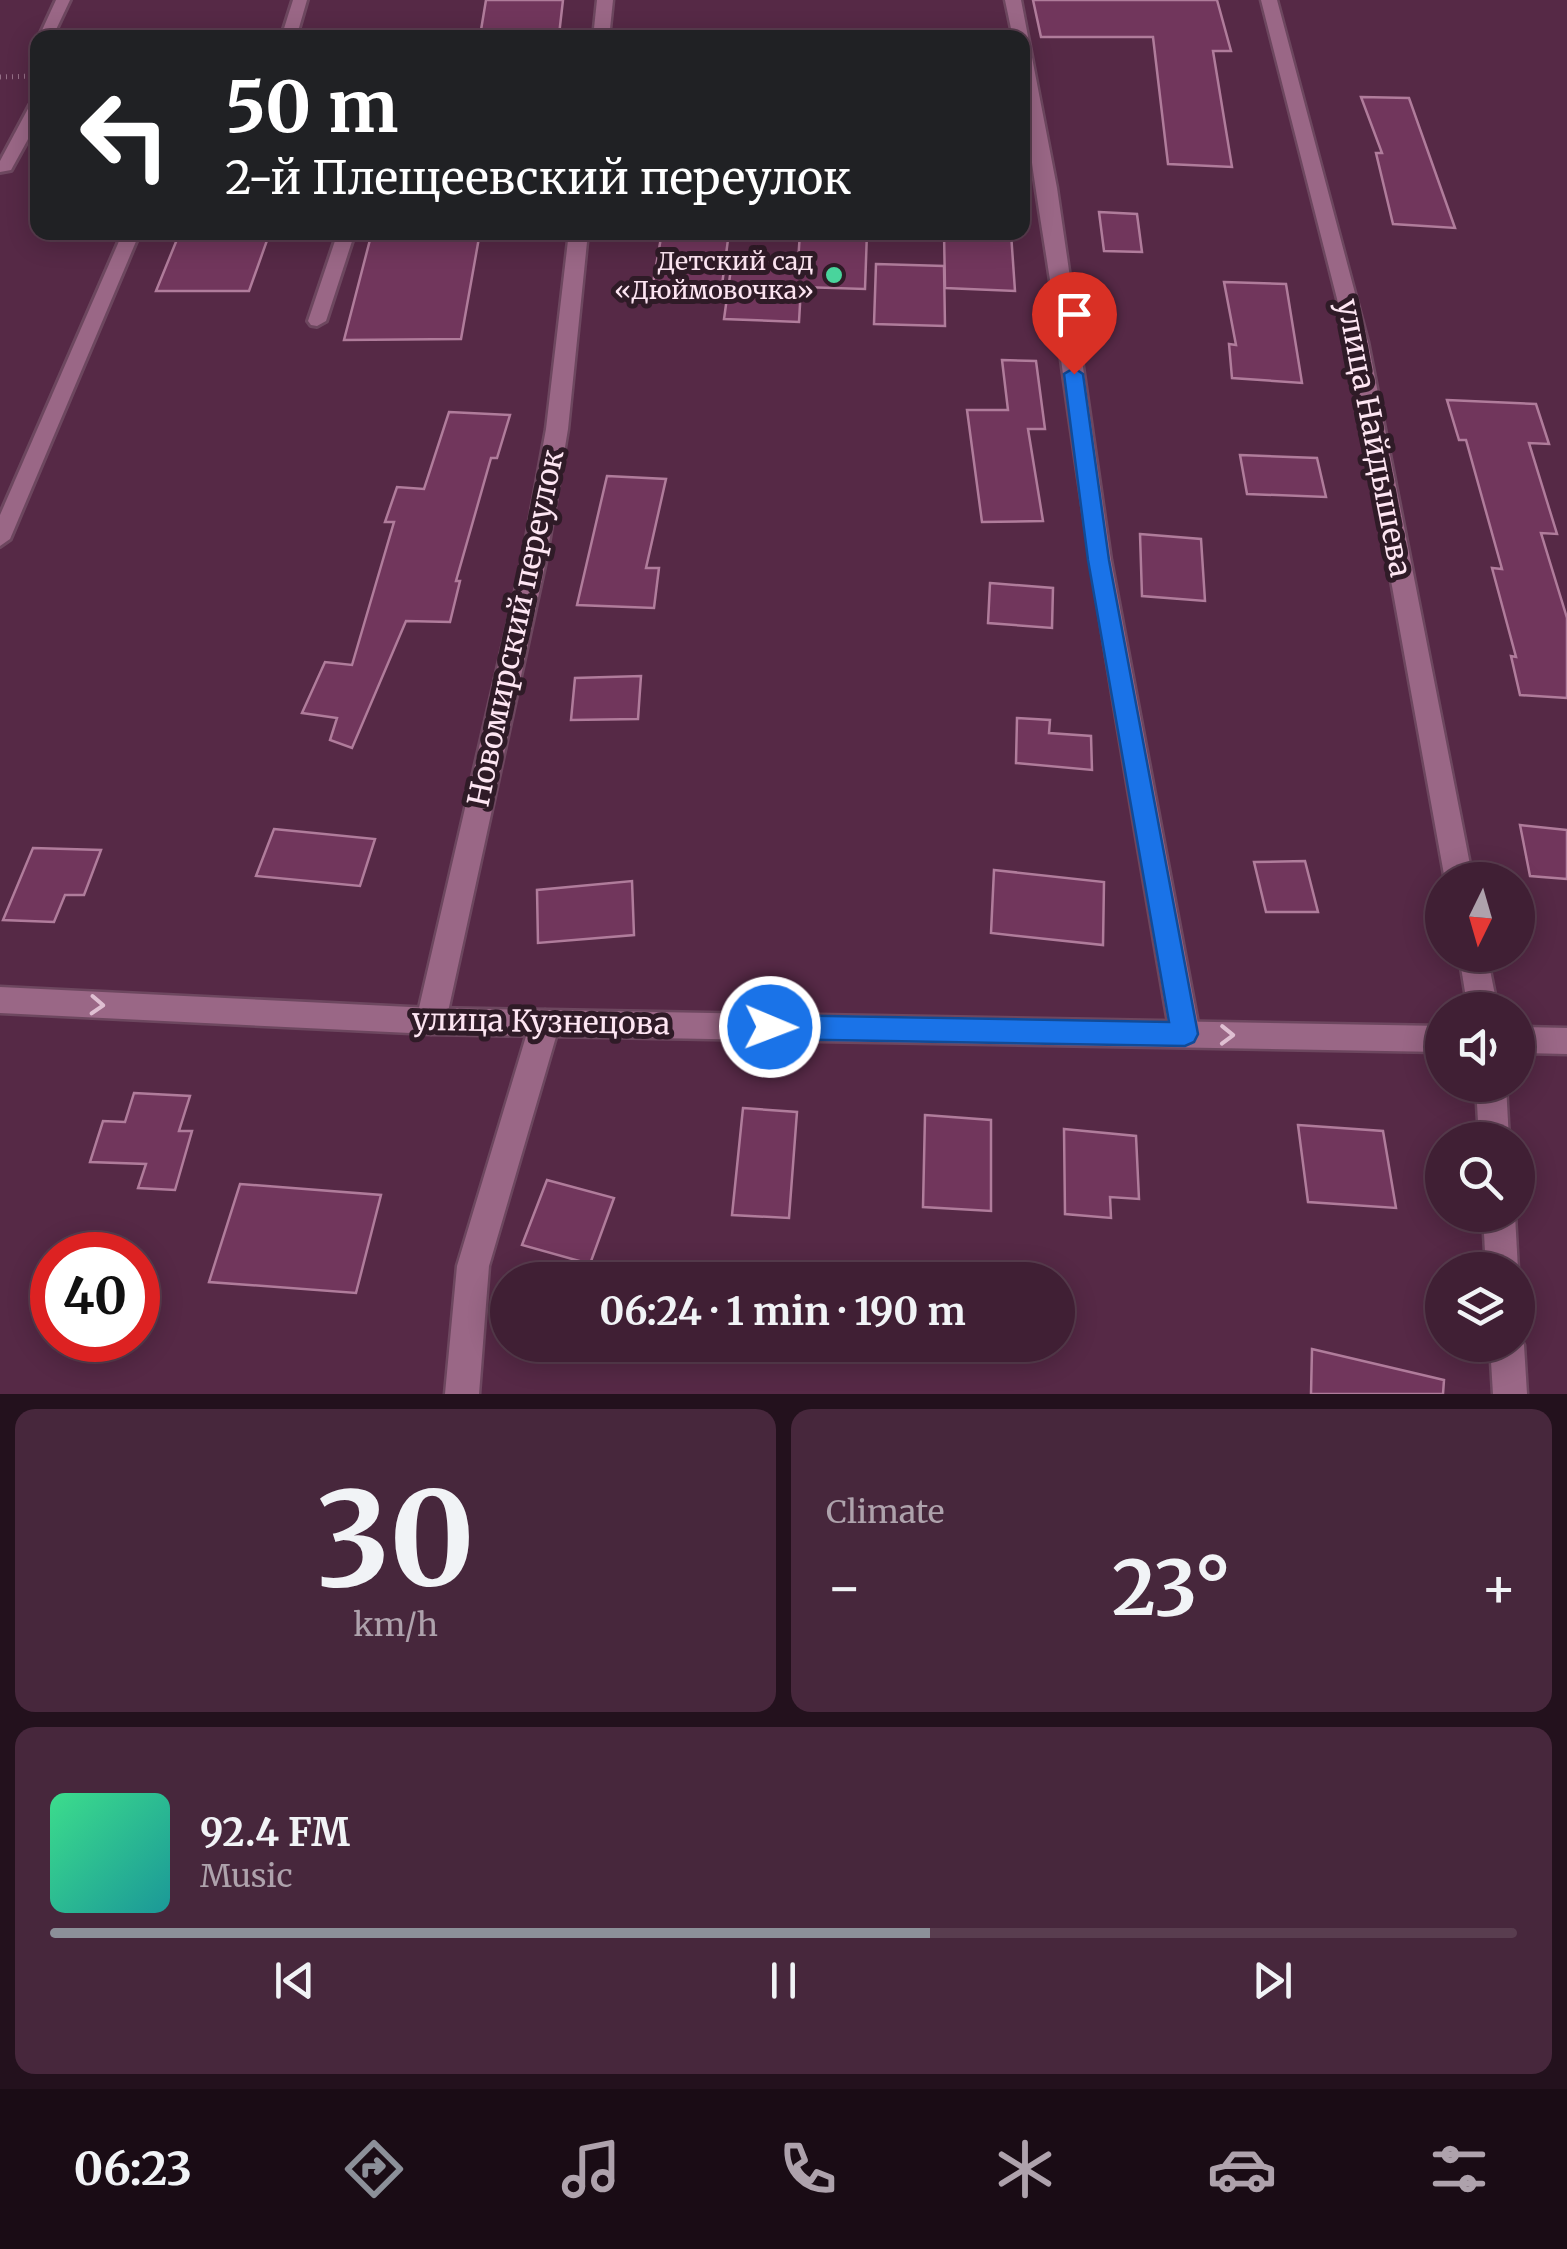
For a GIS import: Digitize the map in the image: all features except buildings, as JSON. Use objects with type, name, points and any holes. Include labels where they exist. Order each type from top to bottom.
[{"type":"street","points":[[602,30],[605,0]]},
{"type":"street","points":[[1013,0],[1019,30]]},
{"type":"street","name":"улица Найдышева","points":[[1270,0],[1358,342],[1455,862]]},
{"type":"street","points":[[1030,89],[1048,188],[1099,560],[1185,1034]]},
{"type":"street","name":"Новомирский переулок","points":[[431,1021],[534,561],[557,429],[579,240]]},
{"type":"street","name":"улица Кузнецова","points":[[0,1000],[431,1021],[1425,1039]]},
{"type":"street","points":[[462,1394],[473,1266],[544,1023]]},
{"type":"street","points":[[1535,1040],[1567,1041]]},
{"type":"street","points":[[1507,1362],[1510,1394]]},
{"type":"lane","points":[[48,30],[63,0]]},
{"type":"lane","points":[[291,30],[300,0]]},
{"type":"lane","points":[[0,167],[5,167],[30,120]]},
{"type":"lane","points":[[0,539],[129,240]]},
{"type":"lane","points":[[317,321],[344,240]]},
{"type":"path","points":[[0,77],[30,76]]},
{"type":"place","name":"Детский сад «Дюймовочка»","points":[[834,275]]},
{"type":"route","points":[[770,1027],[1185,1034],[1099,560],[1074,374]]}]
